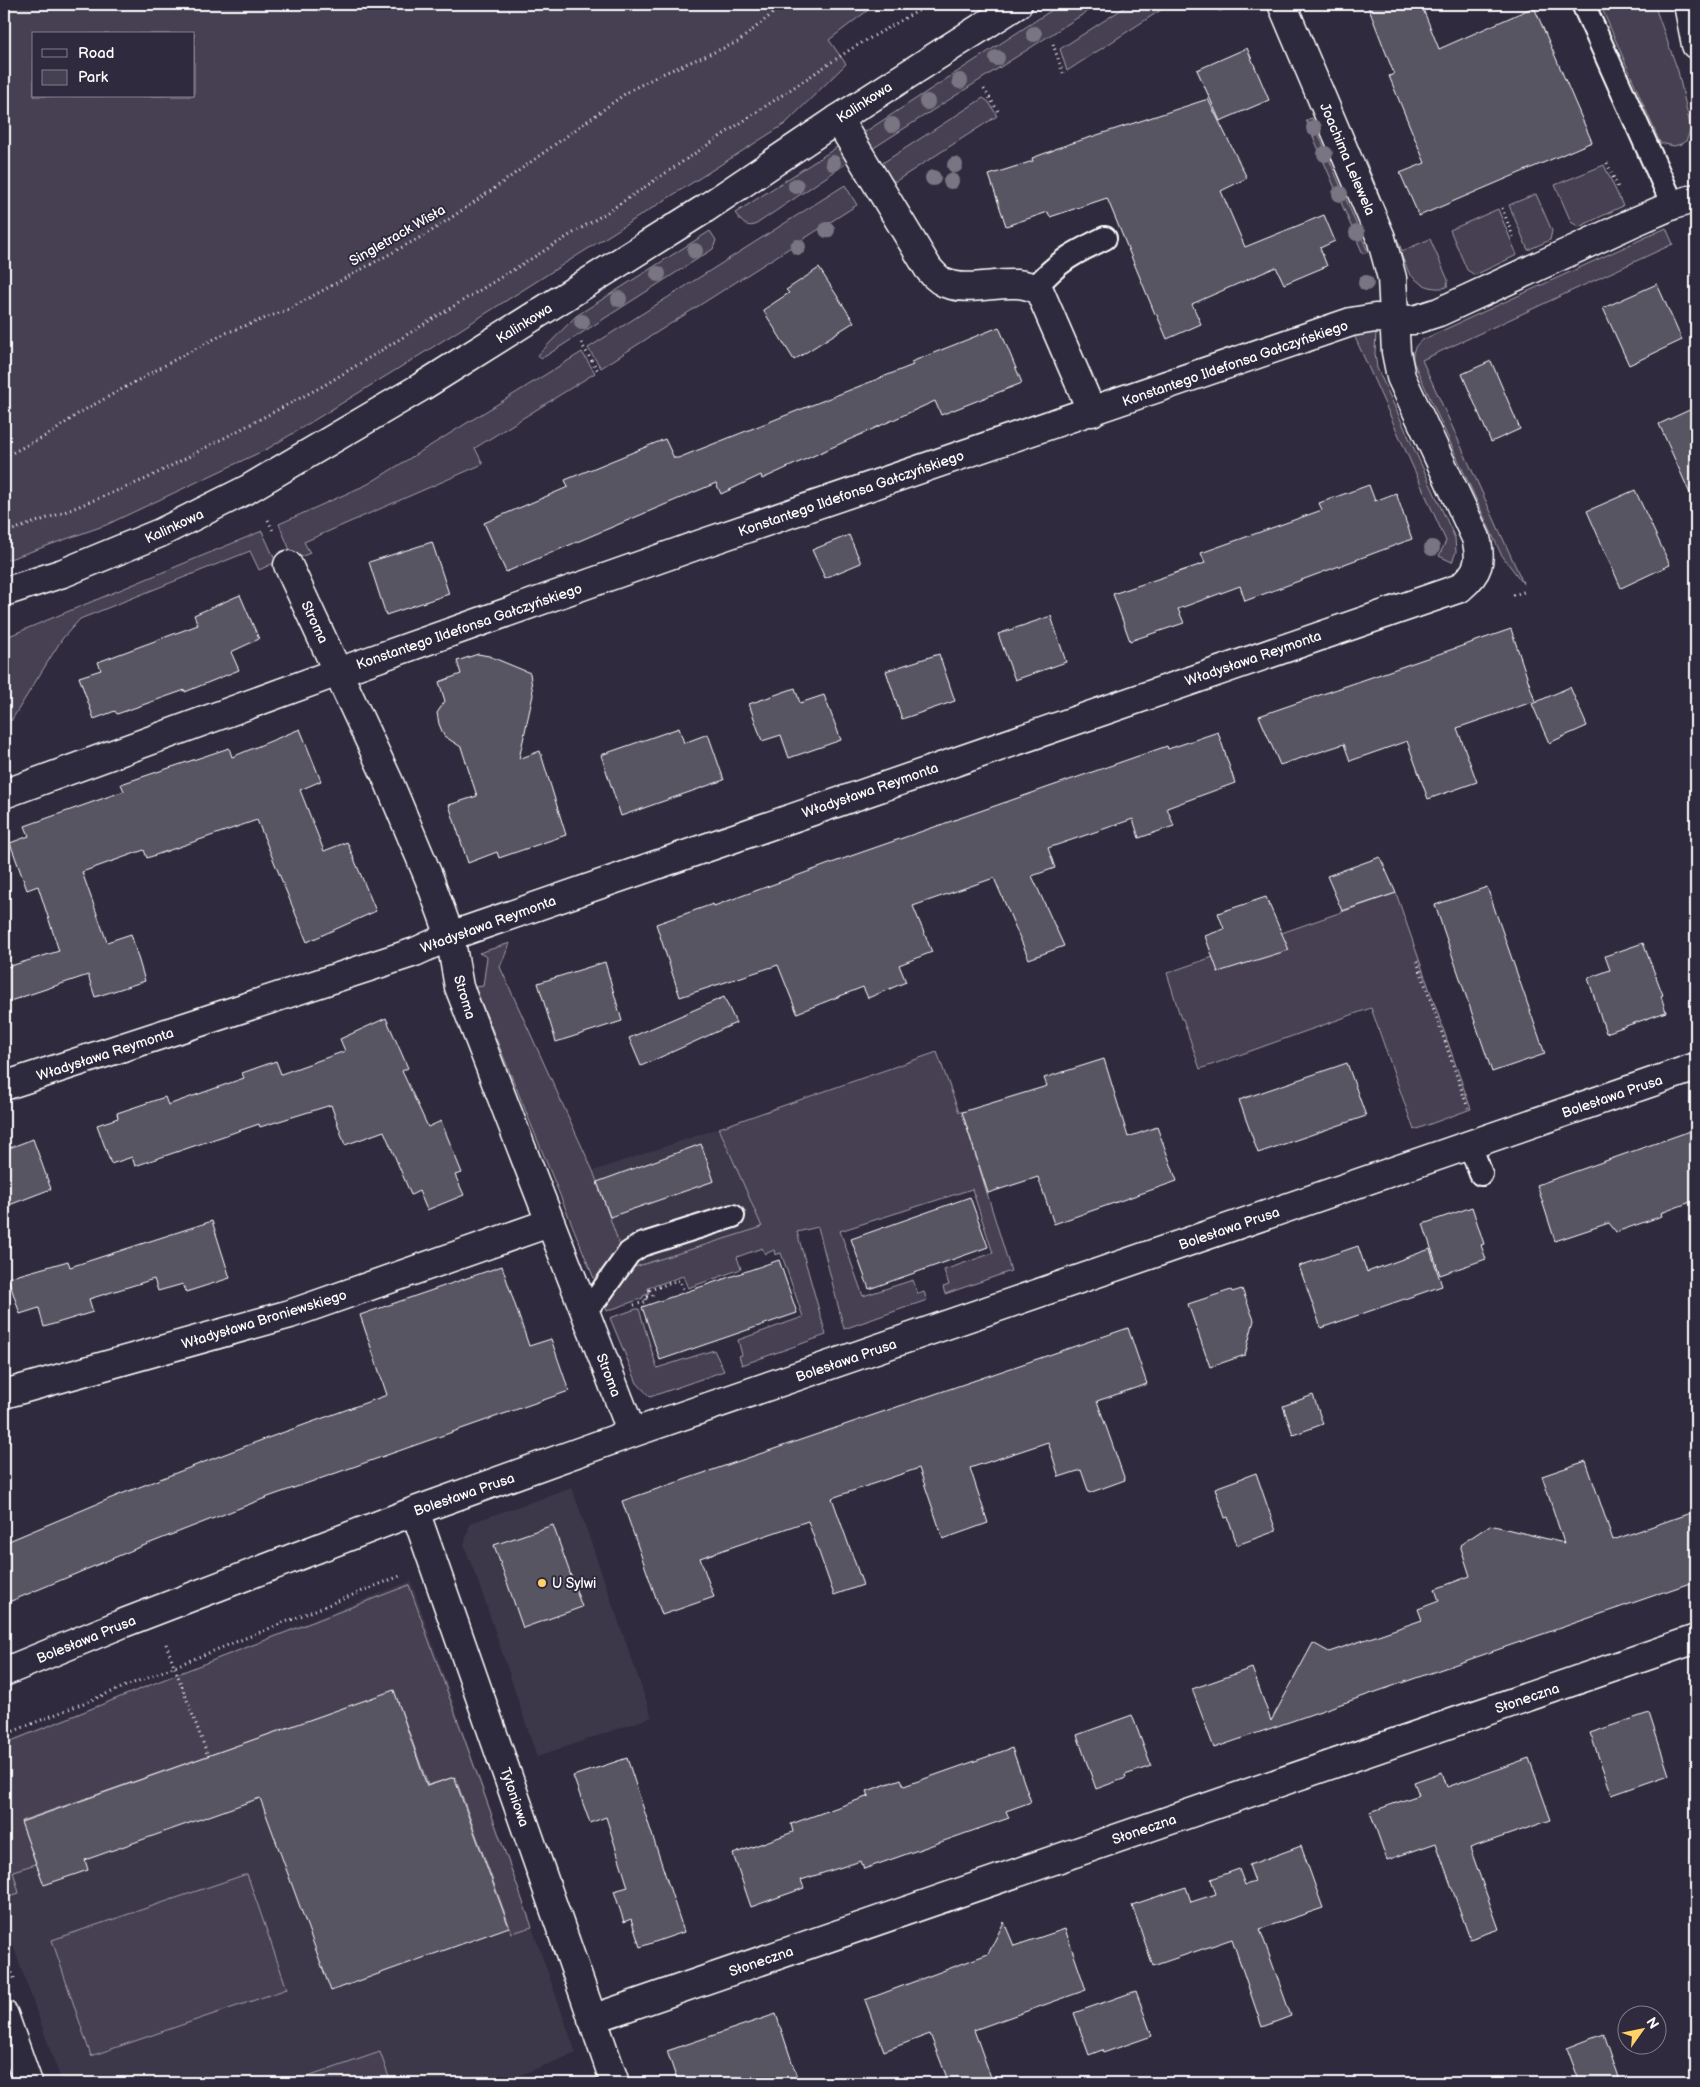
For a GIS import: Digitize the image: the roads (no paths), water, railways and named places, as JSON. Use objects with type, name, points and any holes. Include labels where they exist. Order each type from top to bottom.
[{"type":"street","name":"Kalinkowa","points":[[4,592],[63,574],[160,533],[248,490],[430,382],[703,210],[838,119],[1018,4]]},
{"type":"street","name":"Joachima Lelewela","points":[[1282,4],[1382,238],[1392,278],[1394,320]]},
{"type":"street","points":[[838,119],[928,268],[937,278],[944,283],[954,286],[1025,284],[1040,292],[1092,412]]},
{"type":"street","name":"Konstantego Ildefonsa Gałczyńskiego","points":[[4,794],[338,672],[701,544],[1351,322],[1375,318],[1414,320],[1439,312],[1685,202]]},
{"type":"street","name":"Władysława Reymonta","points":[[4,1086],[406,955],[450,936],[1460,588],[1472,578],[1477,568],[1480,550],[1401,377],[1396,352],[1394,320]]},
{"type":"street","name":"Stroma","points":[[288,565],[388,780],[429,878],[450,936],[459,987],[632,1433]]},
{"type":"street","name":"Bolesława Prusa","points":[[4,1672],[121,1624],[415,1511],[632,1433],[1696,1067]]},
{"type":"street","name":"Władysława Broniewskiego","points":[[4,1394],[290,1314],[550,1223]]},
{"type":"street","name":"Tytoniowa","points":[[415,1511],[615,2083]]},
{"type":"street","name":"Słoneczna","points":[[592,2019],[1696,1639]]},
{"type":"street","points":[[4,2015],[28,2083]]},
{"type":"lane","points":[[1583,4],[1685,202]]},
{"type":"lane","points":[[1035,288],[1050,271],[1067,257],[1106,238]]},
{"type":"lane","points":[[1470,1145],[1481,1174]]},
{"type":"lane","points":[[586,1316],[629,1253],[640,1245],[733,1216]]},
{"type":"place","name":"U Sylwi","points":[[542,1583]]}]
